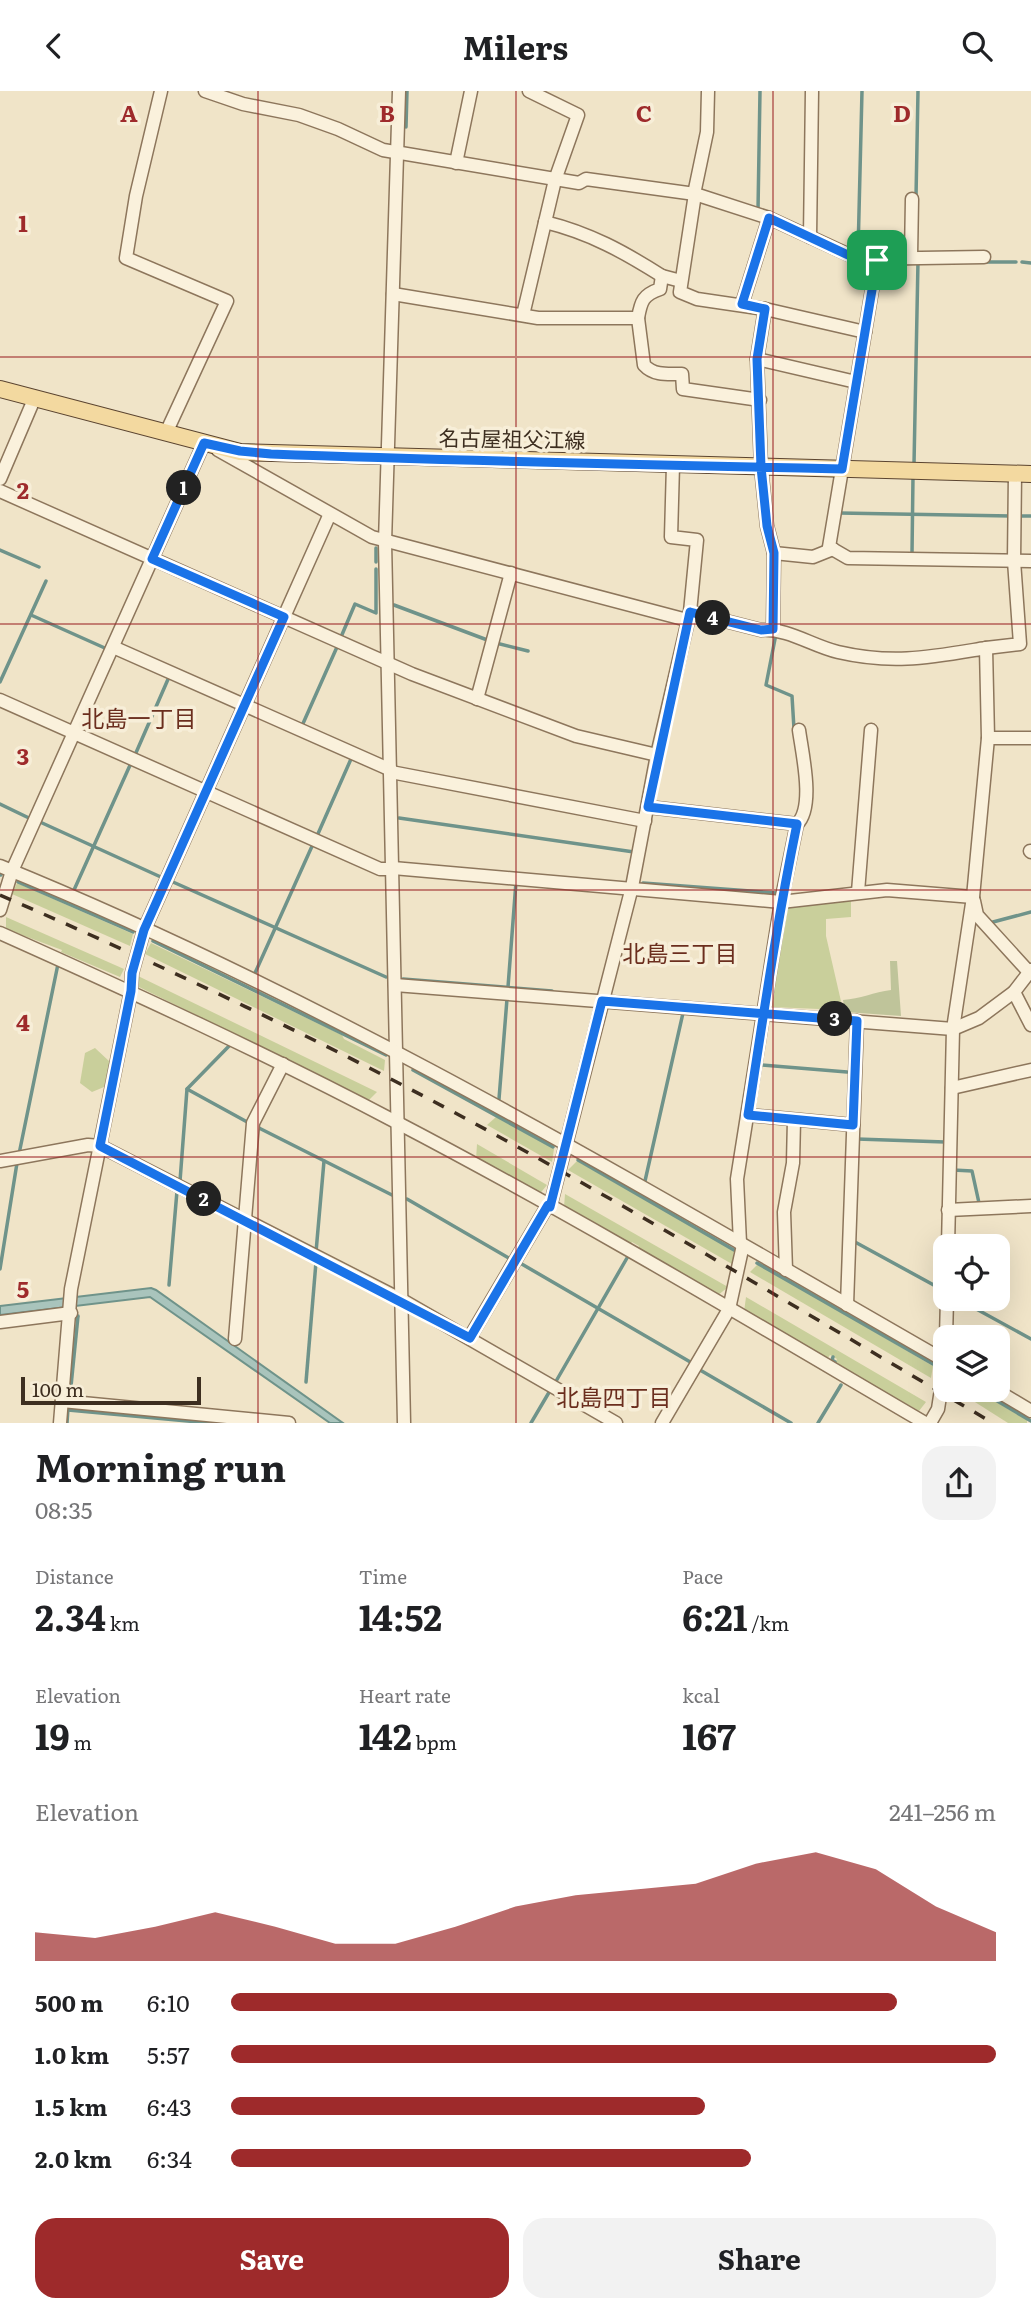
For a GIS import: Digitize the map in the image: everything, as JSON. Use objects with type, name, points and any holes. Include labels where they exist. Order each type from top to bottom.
[{"type":"main road","name":"名古屋祖父江線","points":[[0,389],[206,444],[250,452],[389,458],[1023,473]]},
{"type":"street","points":[[161,91],[136,196],[126,258],[227,301],[166,433]]},
{"type":"street","points":[[205,91],[243,104],[299,115],[383,150],[555,180],[579,183],[586,179],[694,194],[769,218],[858,259],[911,256],[984,257]]},
{"type":"street","points":[[399,91],[386,542],[404,1423]]},
{"type":"street","points":[[456,163],[471,91]]},
{"type":"street","points":[[523,315],[555,180],[578,115],[530,91]]},
{"type":"street","points":[[708,91],[708,132],[694,194],[680,292],[697,299],[742,304],[865,332]]},
{"type":"street","points":[[810,237],[812,91]]},
{"type":"street","points":[[911,256],[912,199]]},
{"type":"street","points":[[742,304],[769,218]]},
{"type":"street","points":[[545,222],[582,231],[615,246],[662,276],[681,281]]},
{"type":"street","points":[[877,260],[829,547],[848,558],[1031,561]]},
{"type":"street","points":[[662,276],[660,289],[647,294],[641,301],[638,318],[644,365],[647,369],[662,374],[682,374],[683,389],[760,400]]},
{"type":"street","points":[[394,294],[538,318],[638,318]]},
{"type":"street","points":[[765,309],[757,359],[761,467],[767,526],[774,553],[773,629]]},
{"type":"street","points":[[757,359],[856,382]]},
{"type":"street","points":[[0,479],[35,397]]},
{"type":"street","points":[[0,910],[6,869],[74,733],[206,444],[329,516],[386,542],[688,616],[761,630],[773,629],[835,651],[888,661],[1020,644],[1014,561],[1023,473]]},
{"type":"street","points":[[470,1338],[549,1206],[632,887],[657,755],[688,616],[697,540],[671,537],[673,465]]},
{"type":"street","points":[[0,491],[388,664],[576,736],[657,755]]},
{"type":"street","points":[[60,1423],[71,1292],[131,991],[132,973],[144,930],[329,516]]},
{"type":"street","points":[[774,553],[813,557],[833,549]]},
{"type":"street","points":[[477,699],[511,573]]},
{"type":"street","points":[[113,647],[391,771],[645,821]]},
{"type":"street","points":[[948,1234],[953,1029],[973,897],[988,738],[986,648]]},
{"type":"street","points":[[0,700],[380,869],[632,887],[781,902],[887,890],[973,897]]},
{"type":"street","points":[[662,1423],[729,1309],[742,1244],[737,1179],[781,902],[797,824],[801,820],[807,798],[799,730]]},
{"type":"street","points":[[858,892],[871,730]]},
{"type":"street","points":[[988,738],[1031,738]]},
{"type":"street","points":[[648,807],[797,824]]},
{"type":"street","points":[[6,869],[144,930],[397,1052],[565,1142],[933,1356]]},
{"type":"street","points":[[396,985],[953,1029],[979,1019],[1014,992],[1029,971],[977,915],[973,897]]},
{"type":"street","points":[[0,936],[131,991],[398,1123],[549,1206],[928,1423],[938,1409],[939,1402]]},
{"type":"street","points":[[1014,992],[1031,1025]]},
{"type":"street","points":[[847,1305],[857,1021]]},
{"type":"street","points":[[235,1339],[253,1123],[283,1064]]},
{"type":"street","points":[[952,1088],[1031,1070]]},
{"type":"street","points":[[748,1115],[853,1125]]},
{"type":"street","points":[[786,1270],[784,1212],[793,1163],[794,1120]]},
{"type":"street","points":[[0,1161],[88,1145],[100,1146],[402,1300],[616,1423]]},
{"type":"street","points":[[948,1210],[1031,1206]]},
{"type":"street","points":[[0,1322],[71,1312]]},
{"type":"street","points":[[1010,1399],[1031,1411]]},
{"type":"street","points":[[62,1401],[289,1423]]},
{"type":"green space","points":[[17,883],[133,934],[130,946],[12,894]]},
{"type":"green space","points":[[851,898],[851,917],[826,919],[826,936],[843,1010],[771,1007],[785,908],[791,904]]},
{"type":"green space","points":[[6,917],[124,969],[120,977],[61,952],[62,950],[6,929]]},
{"type":"green space","points":[[151,943],[342,1035],[344,1039],[385,1060],[384,1071],[145,954]]},
{"type":"green space","points":[[890,961],[897,961],[901,1016],[845,1012],[843,1000],[891,990]]},
{"type":"green space","points":[[138,976],[377,1092],[369,1100],[139,987]]},
{"type":"green space","points":[[95,1048],[110,1062],[104,1087],[92,1092],[80,1083],[85,1053]]},
{"type":"green space","points":[[496,1117],[554,1149],[552,1162],[487,1125]]},
{"type":"green space","points":[[477,1144],[547,1185],[538,1196],[476,1160]]},
{"type":"green space","points":[[577,1161],[734,1251],[732,1264],[568,1170]]},
{"type":"green space","points":[[565,1194],[728,1287],[717,1296],[637,1250],[639,1246],[632,1242],[630,1245],[564,1207]]},
{"type":"green space","points":[[758,1264],[933,1366],[931,1378],[750,1272]]},
{"type":"green space","points":[[746,1297],[926,1402],[919,1411],[835,1363],[837,1359],[830,1355],[827,1359],[744,1312]]},
{"type":"green space","points":[[975,1402],[996,1402],[1027,1420],[1027,1423],[1008,1423]]},
{"type":"water","points":[[151,1288],[343,1423],[330,1423],[150,1297],[0,1315],[0,1306]]},
{"type":"waterway","points":[[406,127],[407,91]]},
{"type":"waterway","points":[[758,210],[760,91]]},
{"type":"waterway","points":[[858,253],[862,91]]},
{"type":"waterway","points":[[916,197],[918,91]]},
{"type":"waterway","points":[[914,464],[918,261]]},
{"type":"waterway","points":[[983,262],[1016,262]]},
{"type":"waterway","points":[[1022,262],[1031,263]]},
{"type":"waterway","points":[[912,554],[913,477]]},
{"type":"waterway","points":[[839,513],[1011,516]]},
{"type":"waterway","points":[[1019,516],[1031,516]]},
{"type":"waterway","points":[[376,548],[376,562]]},
{"type":"waterway","points":[[0,550],[39,567]]},
{"type":"waterway","points":[[341,637],[355,604],[376,613],[376,569]]},
{"type":"waterway","points":[[0,682],[46,581]]},
{"type":"waterway","points":[[394,605],[490,641]]},
{"type":"waterway","points":[[31,615],[107,649]]},
{"type":"waterway","points":[[776,634],[766,685],[792,696],[794,729]]},
{"type":"waterway","points":[[496,643],[528,651]]},
{"type":"waterway","points":[[301,728],[337,647]]},
{"type":"waterway","points":[[135,755],[169,677]]},
{"type":"waterway","points":[[317,836],[351,759]]},
{"type":"waterway","points":[[74,890],[131,763]]},
{"type":"waterway","points":[[0,804],[31,819]]},
{"type":"waterway","points":[[399,818],[634,852]]},
{"type":"waterway","points":[[40,822],[163,878]]},
{"type":"waterway","points":[[255,973],[313,844]]},
{"type":"waterway","points":[[18,882],[133,932]]},
{"type":"waterway","points":[[173,882],[386,977]]},
{"type":"waterway","points":[[508,987],[516,882]]},
{"type":"waterway","points":[[643,883],[777,893]]},
{"type":"waterway","points":[[993,922],[1031,912]]},
{"type":"waterway","points":[[153,941],[386,1055]]},
{"type":"waterway","points":[[19,1154],[58,964]]},
{"type":"waterway","points":[[403,979],[552,991]]},
{"type":"waterway","points":[[499,1099],[507,999]]},
{"type":"waterway","points":[[645,1181],[683,1013]]},
{"type":"waterway","points":[[180,1181],[187,1089],[231,1044]]},
{"type":"waterway","points":[[761,1065],[847,1072]]},
{"type":"waterway","points":[[413,1070],[553,1147]]},
{"type":"waterway","points":[[187,1089],[249,1123]]},
{"type":"waterway","points":[[257,1127],[392,1195]]},
{"type":"waterway","points":[[857,1139],[945,1142]]},
{"type":"waterway","points":[[578,1160],[734,1250]]},
{"type":"waterway","points":[[316,1252],[324,1161]]},
{"type":"waterway","points":[[0,1269],[17,1163]]},
{"type":"waterway","points":[[953,1170],[972,1171],[979,1203],[982,1203]]},
{"type":"waterway","points":[[169,1285],[177,1191]]},
{"type":"waterway","points":[[407,1199],[512,1260]]},
{"type":"waterway","points":[[855,1242],[933,1285]]},
{"type":"waterway","points":[[555,1383],[627,1258]]},
{"type":"waterway","points":[[306,1382],[316,1262]]},
{"type":"waterway","points":[[520,1263],[692,1363]]},
{"type":"waterway","points":[[757,1263],[933,1364]]},
{"type":"waterway","points":[[980,1311],[1031,1339]]},
{"type":"waterway","points":[[70,1396],[78,1316]]},
{"type":"waterway","points":[[833,1357],[835,1362]]},
{"type":"waterway","points":[[700,1370],[791,1423]]},
{"type":"waterway","points":[[818,1423],[841,1385]]},
{"type":"waterway","points":[[531,1423],[551,1389]]},
{"type":"waterway","points":[[999,1402],[1031,1421]]},
{"type":"waterway","points":[[67,1423],[68,1408]]},
{"type":"waterway","points":[[68,1410],[209,1423]]},
{"type":"railway","points":[[0,895],[216,993],[429,1099],[642,1217],[993,1423]]},
{"type":"district","name":"北島一丁目","points":[[139,719]]},
{"type":"district","name":"北島三丁目","points":[[680,954]]},
{"type":"district","name":"北島四丁目","points":[[614,1398]]},
{"type":"route","points":[[877,260],[842,469],[761,467],[579,463],[271,454],[204,443],[152,559],[284,617],[144,930],[132,973],[131,991],[100,1146],[402,1300],[470,1338],[548,1205],[550,1207],[602,1001],[765,1014],[857,1021],[853,1125],[748,1115],[765,1014],[781,902],[797,824],[648,807],[657,755],[690,612],[761,630],[773,629],[774,553],[767,526],[761,467],[757,359],[765,309],[742,304],[769,218],[858,259],[877,260]]}]
